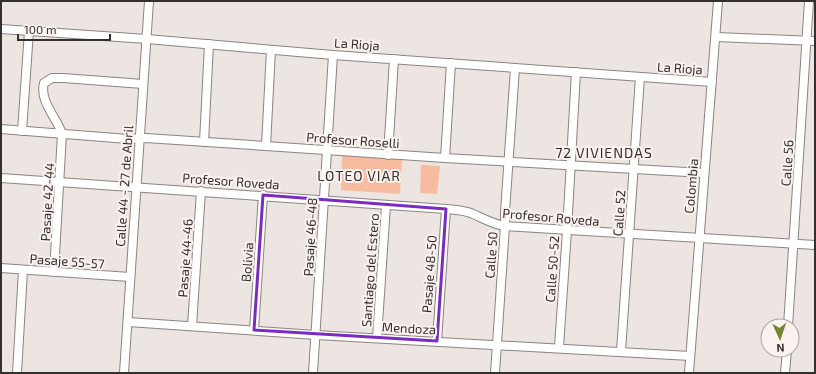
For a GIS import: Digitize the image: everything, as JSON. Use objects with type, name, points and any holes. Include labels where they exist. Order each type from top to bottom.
[{"type":"street","name":"Calle 44 - 27 de Abril","points":[[124,373],[149,1]]},
{"type":"street","name":"Colombia","points":[[689,373],[718,1]]},
{"type":"street","name":"Calle 56","points":[[789,318],[811,41],[809,1]]},
{"type":"street","name":"La Rioja","points":[[1,29],[147,39],[333,55],[712,82]]},
{"type":"street","points":[[22,131],[29,31]]},
{"type":"street","points":[[716,37],[811,41]]},
{"type":"street","points":[[204,142],[209,44]]},
{"type":"street","points":[[266,146],[271,50]]},
{"type":"street","name":"Pasaje 46-48","points":[[313,373],[333,55]]},
{"type":"street","points":[[388,155],[394,59]]},
{"type":"street","points":[[445,158],[451,63]]},
{"type":"street","name":"Calle 50","points":[[495,373],[506,226],[504,212],[515,68]]},
{"type":"street","name":"Calle 50-52","points":[[559,347],[576,72]]},
{"type":"street","name":"Calle 52","points":[[621,351],[640,77]]},
{"type":"street","points":[[62,134],[58,123],[43,96],[44,83],[52,78],[143,84]]},
{"type":"street","name":"Profesor Roselli","points":[[1,129],[128,139],[140,138],[388,155],[704,173]]},
{"type":"street","name":"Pasaje 42-44","points":[[54,272],[62,134]]},
{"type":"street","name":"Profesor Roveda","points":[[1,178],[462,210],[472,213],[492,223],[506,226],[567,231],[815,245]]},
{"type":"street","name":"Pasaje 44-46","points":[[192,326],[201,191]]},
{"type":"street","name":"Bolivia","points":[[254,330],[263,195]]},
{"type":"street","name":"Santiago del Estero","points":[[377,338],[386,205]]},
{"type":"street","name":"Pasaje 48-50","points":[[437,341],[446,209]]},
{"type":"street","name":"Pasaje 55-57","points":[[1,268],[130,277]]},
{"type":"street","points":[[17,373],[23,270]]},
{"type":"street","name":"Mendoza","points":[[128,322],[316,335],[559,347],[690,356]]},
{"type":"street","points":[[785,373],[786,358]]},
{"type":"highlighted area","points":[[263,195],[446,209],[437,341],[254,330]]},
{"type":"shaded area","points":[[342,155],[402,159],[400,194],[341,190]]},
{"type":"shaded area","points":[[421,165],[440,166],[437,194],[420,193]]},
{"type":"district","name":"72 VIVIENDAS","points":[[604,152]]},
{"type":"district","name":"LOTEO VIAR","points":[[359,175]]}]
